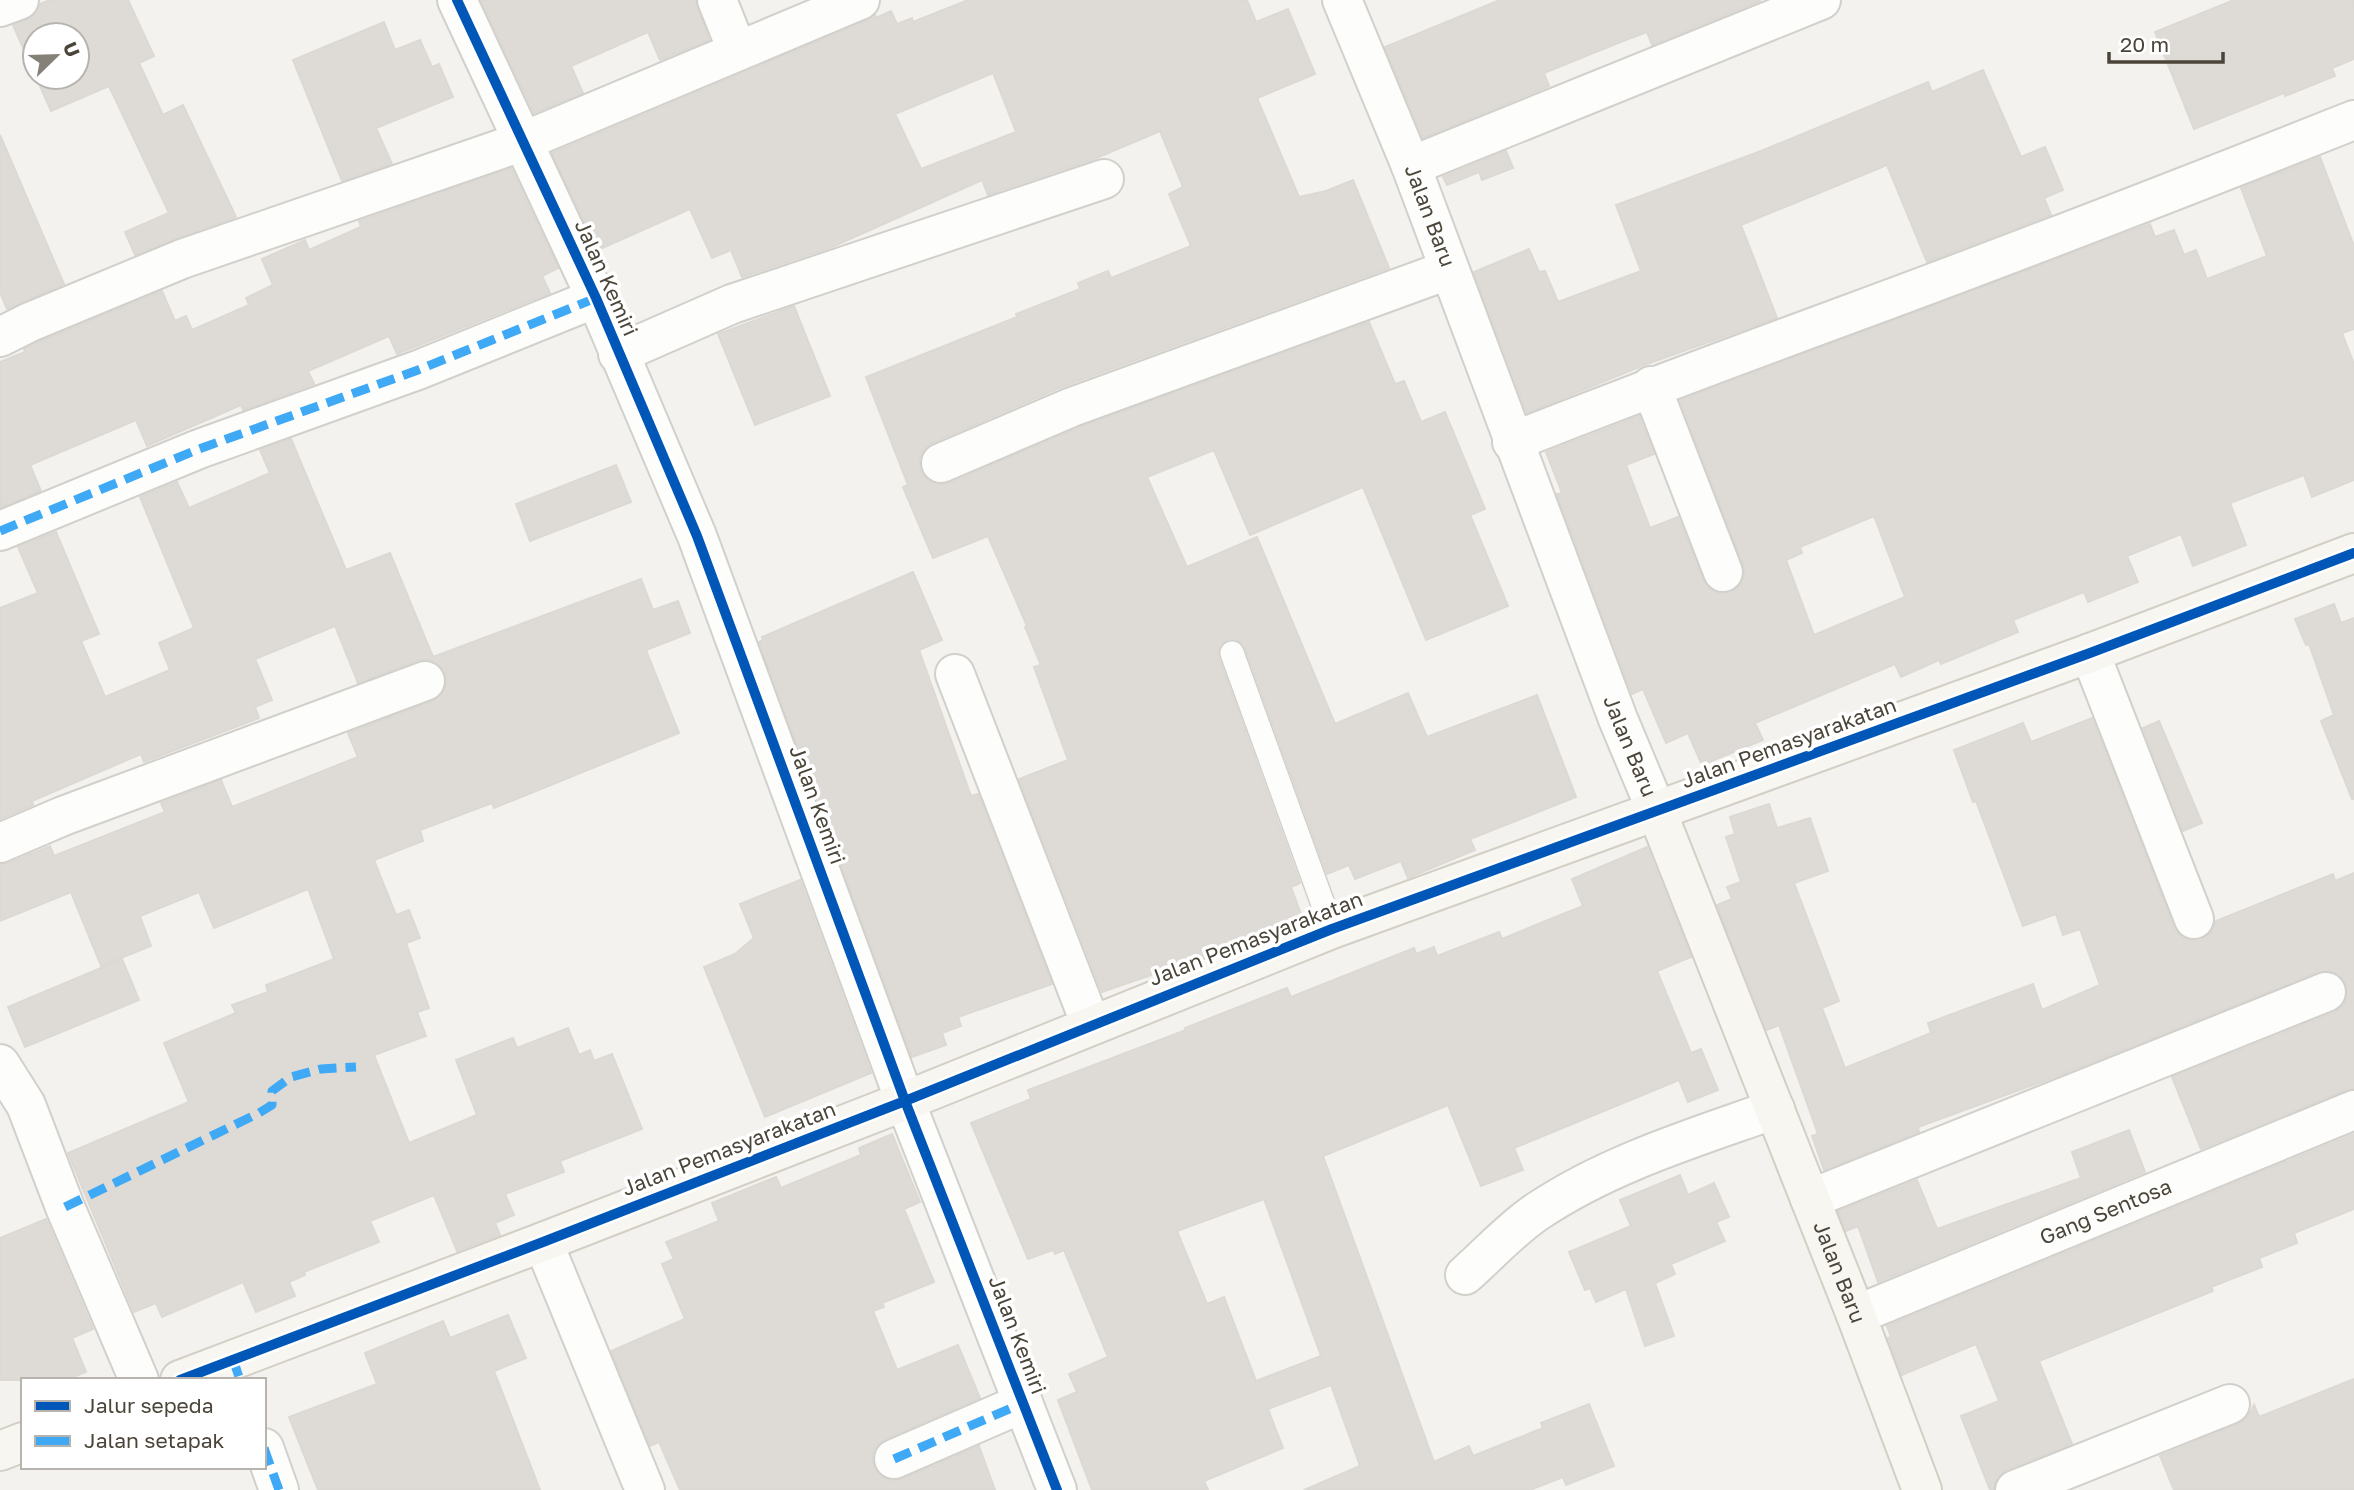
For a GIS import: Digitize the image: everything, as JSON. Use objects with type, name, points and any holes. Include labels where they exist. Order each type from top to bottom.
[{"type":"street","points":[[0,7],[19,0]]},
{"type":"street","name":"Jalan Kemiri","points":[[457,0],[596,298],[702,549],[905,1101],[1057,1490]]},
{"type":"street","points":[[718,0],[737,50]]},
{"type":"street","points":[[0,337],[30,322],[182,260],[524,141],[860,0]]},
{"type":"street","name":"Jalan Baru","points":[[1342,0],[1411,166],[1512,442],[1618,719],[1856,1315],[1922,1490]]},
{"type":"street","points":[[1411,166],[1821,0]]},
{"type":"street","points":[[1512,442],[1651,386],[2134,207],[2354,120]]},
{"type":"street","points":[[618,354],[732,303],[1104,179]]},
{"type":"street","points":[[941,463],[1072,407],[1448,270]]},
{"type":"street","points":[[0,531],[199,449],[418,370],[596,298]]},
{"type":"street","points":[[1651,386],[1723,572]]},
{"type":"street","name":"Jalan Pemasyarakatan","points":[[190,1378],[237,1369],[543,1242],[905,1101],[1332,929],[2090,653],[2354,553]]},
{"type":"street","points":[[2090,653],[2193,919]]},
{"type":"street","points":[[954,674],[1091,1025]]},
{"type":"street","points":[[0,843],[63,816],[425,681]]},
{"type":"street","points":[[1810,1199],[2326,992]]},
{"type":"street","points":[[0,1064],[26,1105],[65,1207],[138,1378]]},
{"type":"street","points":[[1465,1275],[1535,1213],[1577,1187],[1658,1151],[1775,1110]]},
{"type":"street","name":"Gang Sentosa","points":[[1856,1315],[2354,1110]]},
{"type":"street","points":[[543,1242],[646,1490]]},
{"type":"street","points":[[894,1459],[1023,1403]]},
{"type":"street","points":[[2015,1490],[2230,1405]]},
{"type":"street","points":[[0,1451],[21,1443]]},
{"type":"street","points":[[266,1454],[279,1490]]},
{"type":"lane","points":[[1232,653],[1332,929]]},
{"type":"building","points":[[50,0],[128,0],[154,56],[139,63],[163,115],[183,105],[236,217],[135,255],[125,232],[169,213],[109,86],[51,111],[42,91],[91,91],[91,21],[24,21],[36,13],[40,4]]},
{"type":"building","points":[[481,0],[696,0],[709,40],[660,60],[648,32],[571,66],[583,93],[534,113]]},
{"type":"building","points":[[968,0],[1247,0],[1256,22],[1288,9],[1315,74],[1257,98],[1299,197],[1326,191],[1353,180],[1389,268],[1064,386],[932,443],[924,449],[919,460],[921,472],[928,481],[938,485],[950,483],[1080,427],[1369,322],[1395,384],[1404,381],[1421,422],[1445,412],[1485,509],[1470,515],[1508,606],[1426,640],[1363,487],[1250,535],[1214,450],[1147,477],[1187,567],[1257,537],[1335,724],[1408,693],[1427,737],[1537,695],[1576,797],[1470,839],[1475,850],[1408,878],[1401,861],[1355,879],[1349,865],[1327,874],[1245,648],[1235,639],[1227,640],[1218,650],[1219,658],[1300,883],[1291,887],[1302,917],[1212,954],[1102,992],[1019,779],[1068,760],[1034,667],[1041,665],[1025,627],[1027,626],[988,536],[933,558],[903,487],[908,485],[866,377],[1017,317],[1016,314],[1080,289],[1078,283],[1108,271],[1111,278],[1191,246],[1169,194],[1183,187],[1160,131],[1094,159],[988,195],[982,180],[832,247],[742,277],[731,250],[712,258],[690,209],[598,250],[552,153],[875,15],[876,18],[891,11],[897,24],[912,18],[913,22]],"holes":[[[993,73],[1016,132],[921,169],[895,114]]]},
{"type":"building","points":[[1500,0],[1760,1],[1652,45],[1647,32],[1544,73],[1549,86],[1423,138],[1385,47]]},
{"type":"building","points":[[2234,0],[2354,0],[2354,59],[2332,68],[2335,76],[2194,129],[2155,32]]},
{"type":"building","points":[[21,22],[21,43],[13,25]]},
{"type":"building","points":[[384,22],[395,50],[420,40],[432,67],[439,64],[453,97],[376,128],[392,164],[342,181],[293,60]]},
{"type":"building","points":[[1983,70],[2021,157],[2045,147],[2063,190],[2044,198],[2051,215],[1927,262],[1887,165],[1741,225],[1777,318],[1644,365],[1527,413],[1474,272],[1529,249],[1539,272],[1545,271],[1558,302],[1641,271],[1616,205],[1761,151],[1928,82],[1932,92]]},
{"type":"building","points":[[0,135],[64,284],[7,309],[0,292]]},
{"type":"building","points":[[1506,151],[1513,168],[1482,180],[1479,172],[1447,185],[1443,177]]},
{"type":"building","points":[[2320,157],[2354,246],[2354,329],[2342,333],[2354,364],[2354,480],[2312,497],[2304,475],[2230,503],[2246,545],[2193,566],[2181,534],[2127,556],[2138,582],[2088,602],[2084,592],[2013,620],[2018,632],[1941,664],[1939,660],[1901,677],[1895,664],[1755,723],[1763,740],[1702,765],[1688,733],[1666,743],[1643,689],[1632,694],[1557,494],[1562,493],[1546,452],[1639,416],[1654,454],[1626,465],[1650,528],[1678,517],[1709,589],[1730,593],[1740,585],[1745,575],[1743,564],[1680,400],[2150,224],[2155,237],[2174,230],[2184,255],[2196,250],[2207,279],[2267,256],[2241,188]],"holes":[[[1874,516],[1905,597],[1814,635],[1786,560],[1802,553],[1800,547]]]},
{"type":"building","points":[[511,168],[558,268],[542,276],[550,293],[397,354],[389,336],[308,371],[314,384],[243,410],[241,405],[147,446],[136,420],[30,465],[41,491],[1,507],[0,362],[25,352],[24,349],[39,342],[162,291],[175,321],[186,316],[192,330],[249,305],[246,298],[273,285],[262,259],[305,240],[309,250],[361,227],[359,221]]},
{"type":"building","points":[[794,306],[830,396],[755,425],[718,334]]},
{"type":"building","points":[[291,439],[346,570],[390,553],[433,657],[641,579],[653,610],[678,601],[690,633],[646,650],[679,733],[494,808],[492,803],[420,830],[423,841],[374,860],[396,915],[409,910],[420,938],[406,943],[429,1008],[417,1012],[426,1036],[374,1055],[409,1143],[477,1115],[456,1060],[513,1038],[517,1048],[568,1028],[579,1055],[590,1050],[594,1061],[612,1054],[642,1129],[560,1161],[564,1172],[505,1194],[514,1215],[495,1223],[500,1235],[457,1251],[434,1195],[370,1221],[379,1242],[304,1272],[305,1275],[289,1282],[295,1296],[256,1312],[243,1282],[162,1317],[156,1303],[134,1312],[68,1153],[189,1102],[164,1043],[236,1013],[232,1005],[268,992],[266,985],[334,959],[308,889],[214,928],[199,892],[140,916],[151,946],[101,966],[71,892],[0,921],[0,864],[9,863],[50,846],[54,856],[165,812],[161,803],[221,780],[232,807],[358,757],[348,733],[433,701],[441,695],[446,685],[446,674],[438,664],[428,659],[418,660],[358,683],[335,626],[255,659],[272,700],[255,707],[259,718],[144,762],[141,754],[32,801],[33,805],[0,819],[0,608],[38,593],[18,547],[56,532],[99,634],[81,641],[105,697],[170,670],[159,643],[194,628],[140,497],[177,482],[189,508],[270,473],[260,450]]},
{"type":"building","points":[[616,465],[631,502],[530,541],[516,504]]},
{"type":"building","points":[[913,572],[942,640],[919,650],[971,796],[978,794],[1052,984],[958,1017],[961,1026],[942,1033],[946,1045],[912,1057],[759,642],[763,640],[762,637]]},
{"type":"building","points":[[2334,604],[2341,623],[2354,618],[2354,799],[2321,721],[2334,715],[2309,644],[2306,645],[2295,619]]},
{"type":"building","points":[[2092,718],[2174,927],[2181,936],[2191,941],[2201,940],[2211,932],[2216,921],[2333,874],[2335,881],[2354,873],[2354,1089],[2201,1149],[2172,1077],[2335,1012],[2344,1005],[2346,985],[2339,974],[2319,972],[2052,1078],[1918,1127],[1919,1132],[1824,1170],[1812,1136],[1818,1134],[1779,1025],[1767,1030],[1717,905],[1732,899],[1727,887],[1741,882],[1726,837],[1735,834],[1730,817],[1769,804],[1777,828],[1810,818],[1828,871],[1794,883],[1839,1001],[1822,1008],[1845,1068],[1931,1033],[1928,1023],[2033,984],[2042,1010],[2100,985],[2080,929],[2063,935],[2056,914],[2023,926],[1954,750],[2023,723],[2031,742]]},
{"type":"building","points":[[2159,721],[2202,823],[2183,831],[2143,728]]},
{"type":"building","points":[[1647,847],[1691,957],[1657,971],[1691,1053],[1701,1049],[1718,1090],[1688,1102],[1679,1080],[1514,1148],[1523,1170],[1481,1186],[1448,1105],[1323,1156],[1434,1462],[1469,1446],[1473,1456],[1543,1428],[1541,1423],[1589,1404],[1614,1466],[1566,1485],[1563,1477],[1530,1490],[1304,1490],[1360,1466],[1331,1385],[1268,1409],[1283,1448],[1204,1481],[1208,1490],[1092,1490],[1058,1400],[1077,1392],[1069,1374],[1108,1357],[1064,1250],[1055,1254],[1053,1250],[1028,1259],[971,1123],[1031,1099],[1028,1090],[1287,988],[1291,997],[1414,948],[1416,954],[1434,947],[1437,956],[1499,932],[1502,939],[1583,906],[1572,879]],"holes":[[[1264,1199],[1321,1356],[1256,1381],[1224,1297],[1207,1304],[1177,1231]]]},
{"type":"building","points":[[800,880],[871,1073],[765,1117],[704,967],[735,954],[754,938],[740,904]]},
{"type":"building","points":[[122,959],[139,1000],[25,1047],[8,1007]]},
{"type":"building","points":[[2129,1130],[2145,1172],[1878,1282],[1858,1226],[1846,1231],[1838,1211],[1917,1180],[1937,1229],[2081,1178],[2072,1152]]},
{"type":"building","points":[[892,1134],[920,1202],[904,1209],[934,1282],[882,1303],[884,1307],[873,1311],[897,1370],[958,1345],[980,1398],[885,1439],[876,1447],[872,1456],[874,1467],[882,1477],[892,1481],[902,1479],[979,1446],[995,1490],[680,1490],[659,1442],[650,1446],[611,1351],[685,1319],[662,1264],[674,1259],[666,1242],[719,1221],[712,1203],[776,1177],[781,1188],[861,1155],[859,1148]]},
{"type":"building","points":[[2354,1134],[2354,1209],[2294,1233],[2297,1243],[2259,1258],[2262,1267],[2211,1287],[2213,1291],[2039,1361],[2072,1444],[2006,1470],[1997,1477],[1994,1490],[1990,1490],[1961,1416],[1999,1401],[1976,1344],[1902,1375],[1888,1338],[1891,1337],[1887,1326]]},
{"type":"building","points":[[1680,1175],[1688,1195],[1714,1183],[1729,1217],[1716,1222],[1725,1241],[1671,1264],[1675,1274],[1655,1283],[1674,1336],[1645,1346],[1626,1289],[1596,1302],[1590,1288],[1585,1290],[1569,1252],[1631,1226],[1620,1200]]},
{"type":"building","points":[[46,1219],[93,1329],[72,1338],[86,1372],[70,1378],[0,1380],[0,1238]]},
{"type":"building","points":[[508,1315],[526,1358],[494,1371],[540,1490],[318,1490],[289,1417],[377,1384],[365,1353],[443,1321],[450,1338]]},
{"type":"building","points":[[2354,1379],[2354,1490],[2174,1490],[2160,1456],[2238,1424],[2248,1417],[2254,1405],[2259,1417]]},
{"type":"marked path","points":[[0,531],[199,449],[418,370],[596,298]]},
{"type":"marked path","points":[[65,1207],[259,1113],[272,1105],[272,1091],[291,1077],[321,1069],[356,1067]]},
{"type":"marked path","points":[[233,1359],[239,1378]]},
{"type":"marked path","points":[[894,1459],[1023,1403]]},
{"type":"marked path","points":[[266,1454],[279,1490]]},
{"type":"cycle path","points":[[457,0],[596,298],[697,536],[905,1101],[1057,1490]]},
{"type":"cycle path","points":[[185,1378],[905,1101],[1332,929],[2090,653],[2354,553]]}]
